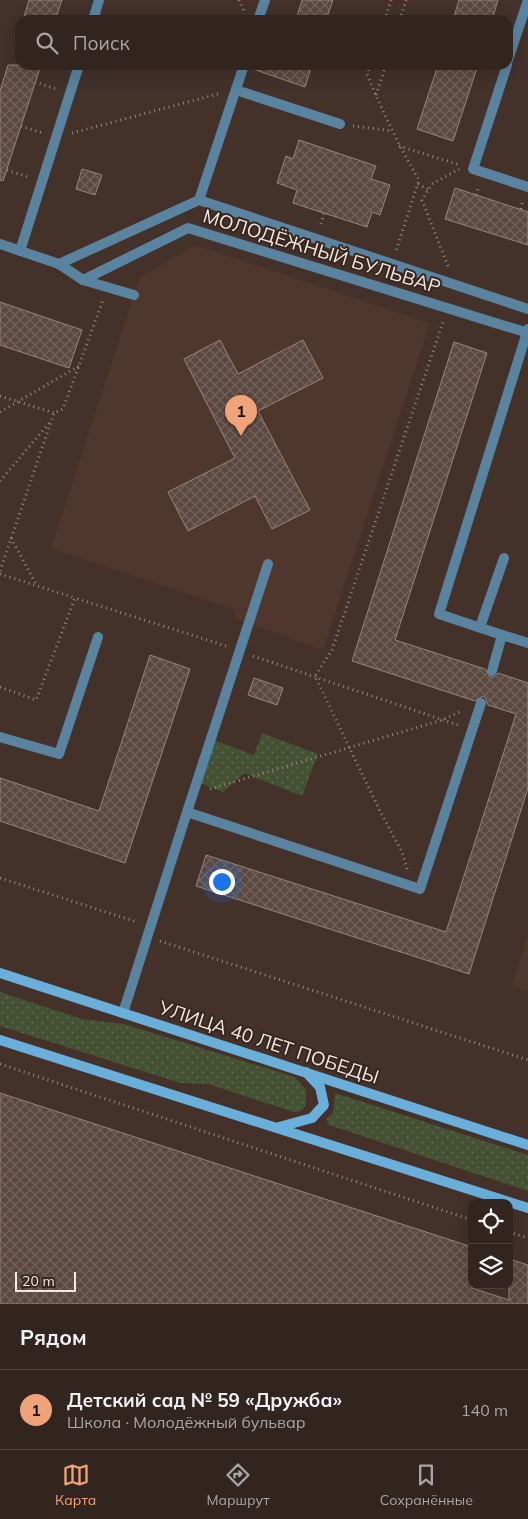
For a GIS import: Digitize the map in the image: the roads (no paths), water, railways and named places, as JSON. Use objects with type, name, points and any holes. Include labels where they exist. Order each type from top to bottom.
[{"type":"street","points":[[94,15],[99,0]]},
{"type":"street","points":[[260,15],[265,0]]},
{"type":"street","points":[[513,45],[528,0]]},
{"type":"street","points":[[20,251],[77,70]]},
{"type":"street","points":[[199,200],[242,70]]},
{"type":"street","points":[[504,70],[472,169],[528,187]]},
{"type":"street","points":[[236,90],[340,124]]},
{"type":"street","points":[[59,264],[199,200],[528,309]]},
{"type":"street","name":"МОЛОДЁЖНЫЙ БУЛЬВАР","points":[[83,280],[188,228],[527,332]]},
{"type":"street","points":[[0,244],[59,264],[83,280],[134,296]]},
{"type":"street","points":[[527,332],[439,614],[528,643]]},
{"type":"street","points":[[480,628],[504,558]]},
{"type":"street","points":[[122,1013],[238,651],[268,564]]},
{"type":"street","points":[[492,671],[502,635]]},
{"type":"street","points":[[0,737],[59,754],[98,637]]},
{"type":"street","points":[[187,812],[420,889],[481,703]]},
{"type":"street","name":"УЛИЦА 40 ЛЕТ ПОБЕДЫ","points":[[0,973],[528,1145]]},
{"type":"street","points":[[0,1040],[528,1208]]},
{"type":"street","points":[[278,1127],[312,1118],[324,1105],[320,1088],[306,1072]]},
{"type":"place","name":"Детский сад № 59 «Дружба»","points":[[241,436]]}]
